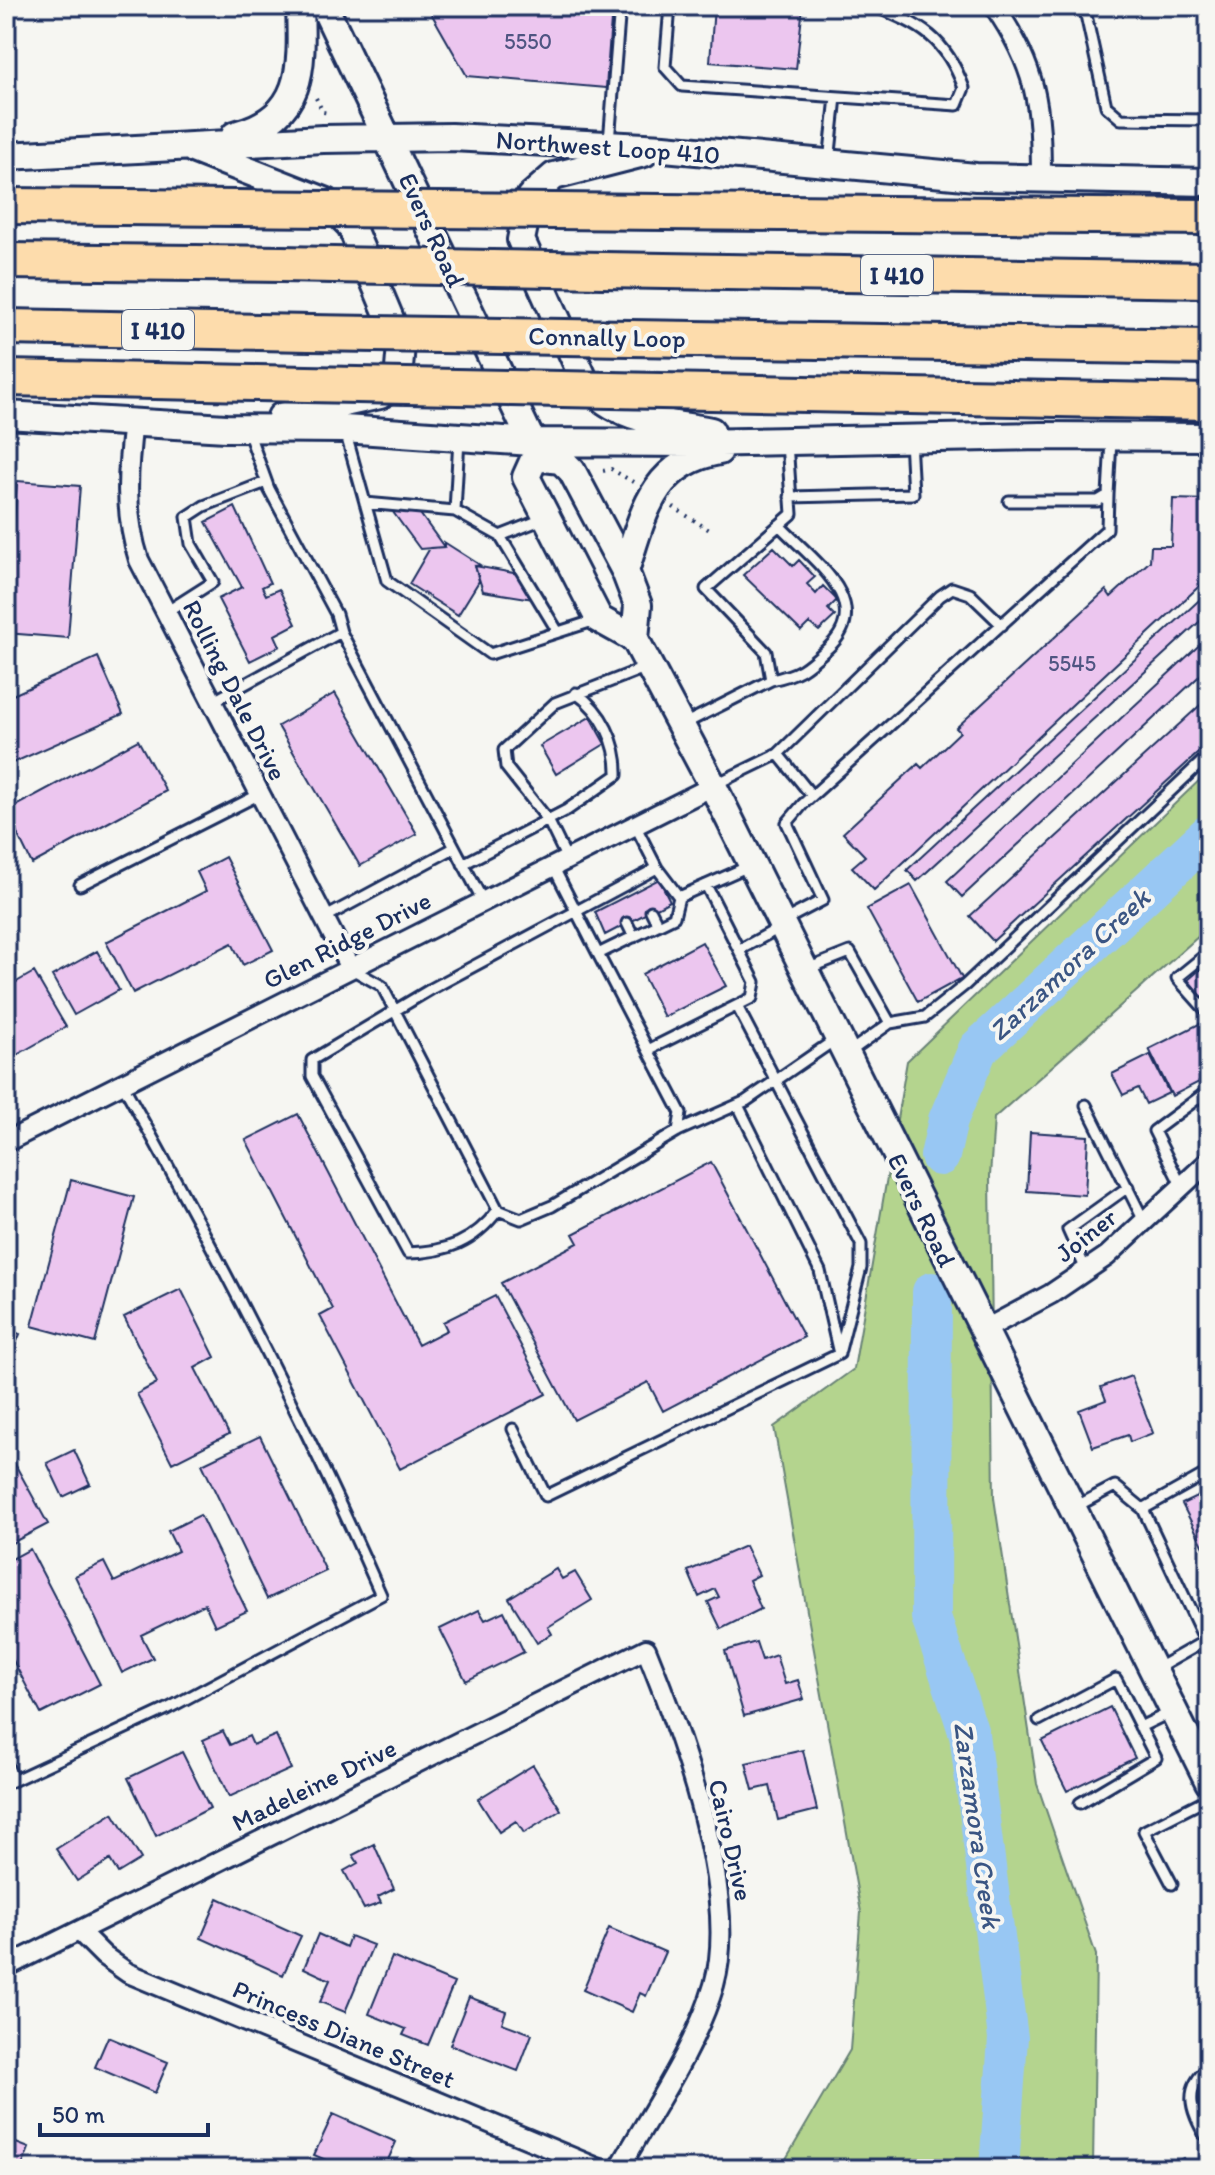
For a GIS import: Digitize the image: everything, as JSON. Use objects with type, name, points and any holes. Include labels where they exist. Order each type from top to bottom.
[{"type":"highway","points":[[6,206],[1209,217]]},
{"type":"highway","name":"I 410","points":[[6,261],[1209,280]]},
{"type":"highway","name":"Connally Loop","points":[[6,327],[1209,347]]},
{"type":"highway","points":[[6,378],[1209,402]]},
{"type":"main road","points":[[189,147],[255,130],[274,119],[295,88],[302,59],[300,6]]},
{"type":"main road","name":"Evers Road","points":[[324,6],[534,449],[526,477],[599,619]]},
{"type":"main road","name":"Northwest Loop 410","points":[[6,156],[388,137],[609,144],[829,165],[1041,179],[1209,182]]},
{"type":"main road","points":[[189,147],[327,202],[351,226],[401,345],[398,380],[380,395],[236,428]]},
{"type":"main road","points":[[664,148],[554,176],[530,197],[521,240],[586,384],[601,401],[628,416],[776,441]]},
{"type":"main road","points":[[6,415],[236,428],[344,429],[459,437],[534,449],[910,437],[1209,437]]},
{"type":"main road","points":[[625,571],[644,511],[659,484],[677,465],[708,453],[776,441]]},
{"type":"main road","points":[[534,449],[561,460],[572,471],[625,571],[638,605],[635,639],[599,619]]},
{"type":"main road","name":"Evers Road","points":[[635,639],[713,786],[982,1331],[1207,1773]]},
{"type":"street","points":[[994,6],[1021,45],[1038,100],[1041,179]]},
{"type":"street","name":"Rolling Dale Drive","points":[[133,422],[127,469],[130,534],[139,560],[350,968]]},
{"type":"street","name":"Glen Ridge Drive","points":[[6,1142],[713,786]]},
{"type":"street","name":"Joiner","points":[[982,1331],[1051,1294],[1086,1270],[1209,1161]]},
{"type":"street","name":"Madeleine Drive","points":[[6,1967],[646,1649]]},
{"type":"street","name":"Cairo Drive","points":[[619,2169],[707,2006],[722,1939],[720,1893],[677,1724],[646,1649]]},
{"type":"street","name":"Princess Diane Street","points":[[79,1931],[104,1956],[128,1973],[600,2169]]},
{"type":"lane","points":[[609,144],[620,6]]},
{"type":"lane","points":[[670,6],[665,67],[682,86],[957,105],[964,88],[954,62],[921,26],[874,6]]},
{"type":"lane","points":[[1084,6],[1106,106],[1121,119],[1209,120]]},
{"type":"lane","points":[[829,165],[836,97]]},
{"type":"lane","points":[[236,428],[336,614],[341,632],[483,901]]},
{"type":"lane","points":[[344,429],[387,581],[490,654],[599,619]]},
{"type":"lane","points":[[739,950],[823,900],[787,823],[812,796],[1107,529],[1111,436]]},
{"type":"lane","points":[[455,511],[459,437]]},
{"type":"lane","points":[[790,497],[913,494],[910,437]]},
{"type":"lane","points":[[771,680],[766,652],[706,589],[792,514],[776,441]]},
{"type":"lane","points":[[166,612],[213,582],[191,544],[187,517],[204,506],[266,482]]},
{"type":"lane","points":[[1009,501],[1098,501],[1108,495]]},
{"type":"lane","points":[[365,503],[455,511],[500,536],[558,632]]},
{"type":"lane","points":[[500,536],[546,518]]},
{"type":"lane","points":[[681,726],[771,680],[800,674],[844,633],[848,615],[844,594],[779,525]]},
{"type":"lane","points":[[713,786],[778,754],[940,596],[952,588],[970,594],[1002,625]]},
{"type":"lane","points":[[212,702],[341,632]]},
{"type":"lane","points":[[650,666],[555,703],[504,750],[506,767],[548,820],[575,911],[681,1113],[678,1131]]},
{"type":"lane","points":[[463,864],[609,785],[617,775],[615,744],[587,701],[576,693]]},
{"type":"lane","points":[[778,754],[812,796]]},
{"type":"lane","points":[[350,968],[382,986],[498,1210],[521,1219],[552,1206],[678,1131],[738,1105],[776,1081],[890,1023],[925,1017],[965,985],[1209,755]]},
{"type":"lane","points":[[80,885],[260,794]]},
{"type":"lane","points":[[635,825],[657,868],[679,897]]},
{"type":"lane","points":[[324,918],[454,848]]},
{"type":"lane","points":[[679,897],[752,865]]},
{"type":"lane","points":[[498,1210],[483,1231],[438,1252],[408,1253],[312,1076],[312,1060],[396,1013],[431,989],[575,911],[637,884],[657,868]]},
{"type":"lane","points":[[648,1050],[752,998],[755,982],[706,885]]},
{"type":"lane","points":[[598,954],[674,917],[679,897]]},
{"type":"lane","points":[[651,911],[658,925]]},
{"type":"lane","points":[[627,923],[634,937]]},
{"type":"lane","points":[[804,971],[850,952],[890,1023]]},
{"type":"lane","points":[[1209,952],[1177,978],[1209,1014]]},
{"type":"lane","points":[[513,1429],[546,1496],[839,1354],[861,1268],[861,1244],[737,1006]]},
{"type":"lane","points":[[6,1763],[10,1782],[167,1709],[381,1595],[351,1526],[161,1152],[122,1083]]},
{"type":"lane","points":[[1182,1187],[1154,1131],[1209,1090]]},
{"type":"lane","points":[[738,1105],[820,1271],[839,1354]]},
{"type":"lane","points":[[1086,1105],[1144,1221]]},
{"type":"lane","points":[[1086,1270],[1068,1230],[1128,1187]]},
{"type":"lane","points":[[1143,1509],[1209,1472]]},
{"type":"lane","points":[[1072,1509],[1115,1486],[1143,1509],[1207,1645],[1153,1670]]},
{"type":"lane","points":[[1039,1720],[1116,1679],[1156,1758],[1080,1803]]},
{"type":"lane","points":[[1140,1727],[1173,1711]]},
{"type":"lane","points":[[1172,1884],[1144,1831],[1209,1798]]},
{"type":"lane","points":[[1209,2067],[1194,2087],[1191,2111],[1209,2142]]},
{"type":"path","points":[[603,471],[611,469],[642,487]]},
{"type":"path","points":[[664,501],[711,531]]},
{"type":"green space","points":[[1209,771],[1209,927],[994,1118],[990,1176],[994,1498],[1037,1784],[1096,1955],[1093,2169],[780,2169],[850,2050],[861,1912],[774,1427],[854,1369],[907,1061]]},
{"type":"building","points":[[427,6],[612,6],[606,88],[467,76]]},
{"type":"building","points":[[714,6],[803,6],[796,69],[710,62]]},
{"type":"building","points":[[17,481],[80,486],[68,638],[6,633]]},
{"type":"building","points":[[1173,499],[1209,500],[1209,577],[874,890],[852,867],[865,856],[843,833],[918,764],[922,768],[960,732],[956,728],[1106,590],[1111,597],[1150,561],[1151,546],[1171,546]]},
{"type":"building","points":[[235,507],[270,583],[262,587],[266,595],[279,589],[296,624],[275,635],[280,646],[250,661],[218,599],[242,587],[206,522]]},
{"type":"building","points":[[390,508],[418,511],[444,547],[420,549]]},
{"type":"building","points":[[444,542],[480,565],[475,566],[479,581],[458,615],[409,584],[430,548],[444,547]]},
{"type":"building","points":[[774,547],[793,566],[799,560],[815,577],[807,584],[816,594],[823,586],[837,600],[828,609],[835,616],[819,631],[809,623],[801,631],[743,575]]},
{"type":"building","points":[[475,566],[519,574],[533,599],[483,591]]},
{"type":"building","points":[[1209,591],[1209,613],[917,881],[907,870]]},
{"type":"building","points":[[1209,636],[1209,667],[962,897],[947,881]]},
{"type":"building","points":[[98,657],[123,714],[6,766],[6,698]]},
{"type":"building","points":[[335,693],[417,834],[360,866],[278,726]]},
{"type":"building","points":[[1209,697],[1209,743],[993,941],[970,916]]},
{"type":"building","points":[[590,717],[605,744],[556,774],[540,746]]},
{"type":"building","points":[[138,740],[166,791],[32,864],[6,811]]},
{"type":"building","points":[[225,857],[273,950],[243,965],[232,943],[133,993],[106,942],[206,891],[197,872]]},
{"type":"building","points":[[659,879],[670,901],[605,935],[595,912]]},
{"type":"building","points":[[911,885],[962,978],[918,1002],[867,909]]},
{"type":"building","points":[[702,942],[726,986],[664,1017],[642,974]]},
{"type":"building","points":[[97,951],[119,990],[74,1015],[52,976]]},
{"type":"building","points":[[1209,962],[1209,1005],[1188,980]]},
{"type":"building","points":[[34,972],[66,1027],[6,1061],[6,988]]},
{"type":"building","points":[[1201,1023],[1209,1039],[1209,1077],[1172,1096],[1149,1049]]},
{"type":"building","points":[[1150,1055],[1169,1093],[1146,1104],[1138,1088],[1123,1095],[1112,1074]]},
{"type":"building","points":[[298,1114],[418,1345],[447,1330],[443,1322],[495,1296],[546,1394],[400,1469],[320,1316],[333,1309],[246,1140]]},
{"type":"building","points":[[1030,1132],[1088,1136],[1085,1195],[1027,1191]]},
{"type":"building","points":[[711,1162],[804,1337],[663,1411],[648,1382],[574,1420],[501,1283],[578,1243],[573,1234]]},
{"type":"building","points":[[71,1180],[134,1197],[95,1343],[32,1326]]},
{"type":"building","points":[[181,1289],[215,1357],[195,1368],[229,1434],[172,1463],[137,1394],[157,1383],[124,1317]]},
{"type":"building","points":[[6,1329],[20,1334],[6,1368]]},
{"type":"building","points":[[1131,1376],[1153,1433],[1130,1442],[1128,1435],[1093,1447],[1079,1410],[1106,1400],[1101,1387]]},
{"type":"building","points":[[260,1436],[326,1571],[267,1599],[202,1464]]},
{"type":"building","points":[[74,1450],[90,1484],[63,1497],[47,1463]]},
{"type":"building","points":[[11,1457],[48,1524],[6,1546],[6,1460]]},
{"type":"building","points":[[1209,1491],[1209,1557],[1182,1504]]},
{"type":"building","points":[[200,1515],[247,1611],[215,1626],[205,1604],[141,1635],[153,1658],[122,1673],[75,1576],[104,1562],[114,1582],[178,1551],[168,1531]]},
{"type":"building","points":[[745,1546],[759,1575],[749,1580],[761,1609],[721,1629],[708,1602],[719,1597],[715,1589],[699,1597],[688,1571]]},
{"type":"building","points":[[30,1549],[100,1684],[41,1714],[6,1647],[6,1562]]},
{"type":"building","points":[[556,1569],[562,1579],[575,1572],[592,1600],[548,1627],[552,1634],[537,1643],[509,1598]]},
{"type":"building","points":[[479,1610],[485,1620],[504,1611],[524,1652],[466,1681],[440,1629]]},
{"type":"building","points":[[756,1642],[762,1660],[776,1655],[785,1684],[798,1680],[804,1699],[744,1716],[725,1651]]},
{"type":"building","points":[[1110,1707],[1135,1758],[1067,1791],[1042,1741]]},
{"type":"building","points":[[223,1731],[230,1745],[249,1736],[253,1745],[276,1735],[291,1769],[229,1797],[203,1740]]},
{"type":"building","points":[[803,1750],[817,1810],[778,1820],[770,1786],[753,1790],[746,1763]]},
{"type":"building","points":[[182,1752],[210,1808],[156,1836],[128,1778]]},
{"type":"building","points":[[533,1765],[561,1810],[524,1833],[516,1821],[499,1832],[478,1799]]},
{"type":"building","points":[[113,1813],[141,1859],[118,1873],[110,1860],[77,1881],[56,1849]]},
{"type":"building","points":[[374,1844],[394,1889],[378,1897],[381,1903],[364,1909],[344,1871],[358,1863],[353,1855]]},
{"type":"building","points":[[218,1898],[301,1936],[283,1975],[201,1938]]},
{"type":"building","points":[[609,1928],[665,1952],[646,1996],[640,1993],[632,2012],[583,1990]]},
{"type":"building","points":[[318,1934],[346,1947],[350,1936],[373,1945],[345,2012],[320,2002],[330,1980],[304,1968]]},
{"type":"building","points":[[392,1957],[454,1983],[428,2045],[403,2035],[406,2029],[369,2014]]},
{"type":"building","points":[[469,1997],[506,2011],[502,2023],[532,2034],[518,2071],[450,2045]]},
{"type":"building","points":[[108,2037],[168,2062],[155,2093],[95,2067]]},
{"type":"building","points":[[333,2114],[396,2142],[384,2169],[347,2169],[314,2155]]},
{"type":"building","points":[[6,2139],[29,2148],[21,2169],[6,2169]]},
{"type":"building","points":[[409,2158],[434,2169],[404,2169]]},
{"type":"building","points":[[1183,2158],[1189,2169],[1162,2169]]},
{"type":"waterway","name":"Zarzamora Creek","points":[[940,1156],[948,1120],[978,1049],[1209,834]]},
{"type":"waterway","name":"Zarzamora Creek","points":[[932,1292],[931,1617],[969,1734],[1008,2038],[999,2169]]}]
